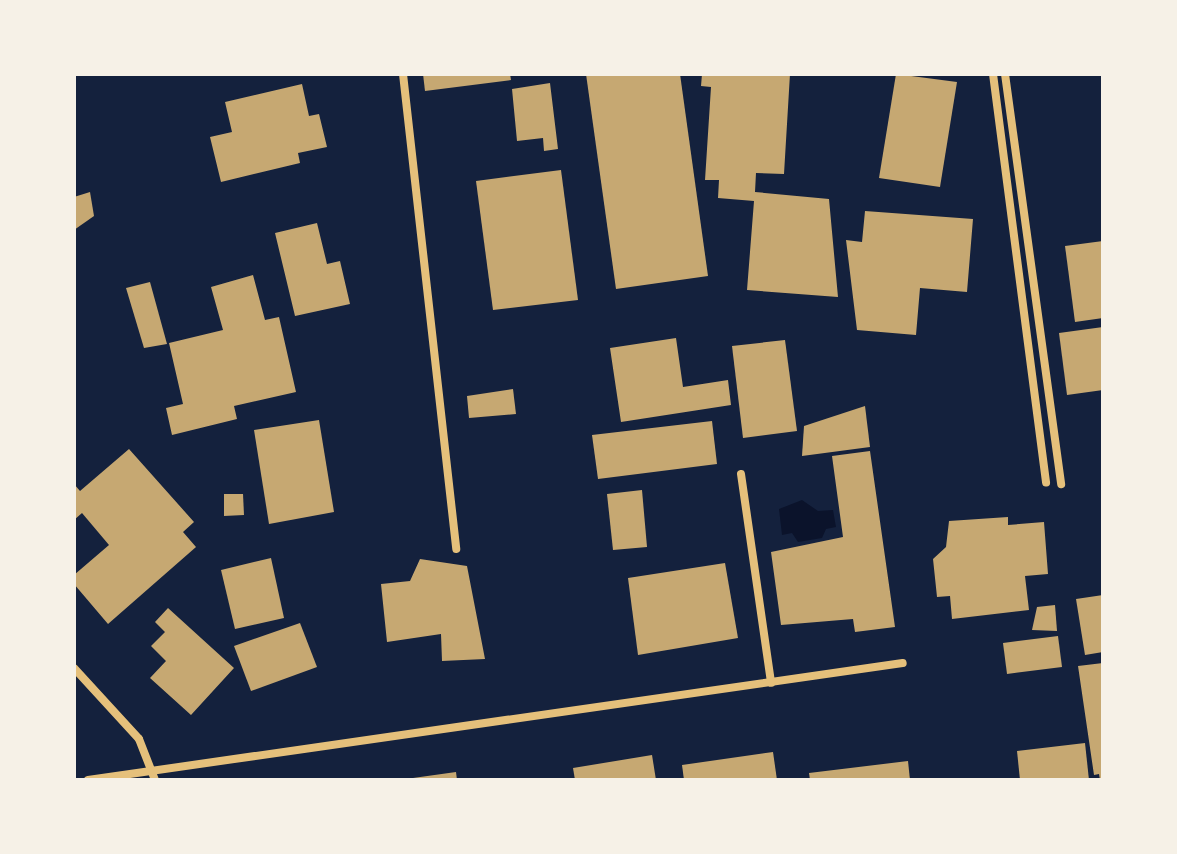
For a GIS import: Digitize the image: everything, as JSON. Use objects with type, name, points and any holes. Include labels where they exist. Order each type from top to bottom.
[{"type":"street","points":[[403,74],[456,549]]},
{"type":"street","points":[[993,74],[1046,483]]},
{"type":"street","points":[[1005,74],[1061,484]]},
{"type":"street","points":[[741,474],[771,683]]},
{"type":"street","points":[[88,780],[155,776],[903,663]]},
{"type":"street","points":[[74,668],[139,739],[155,776]]},
{"type":"water","points":[[802,500],[818,511],[833,510],[836,527],[826,529],[822,538],[798,542],[792,533],[782,535],[779,509]]},
{"type":"building","points":[[423,74],[510,74],[511,80],[425,91]]},
{"type":"building","points":[[586,74],[680,74],[708,276],[616,289]]},
{"type":"building","points":[[702,74],[790,74],[784,174],[756,173],[755,192],[829,199],[838,297],[747,290],[754,201],[718,198],[719,180],[705,180],[711,87],[701,86]]},
{"type":"building","points":[[896,74],[957,82],[940,187],[879,178]]},
{"type":"building","points":[[550,83],[558,149],[544,151],[543,138],[517,141],[512,89]]},
{"type":"building","points":[[302,84],[309,116],[319,114],[327,147],[298,153],[300,163],[221,182],[210,137],[232,132],[225,102]]},
{"type":"building","points":[[561,170],[578,300],[493,310],[476,181]]},
{"type":"building","points":[[90,192],[94,216],[74,230],[74,197]]},
{"type":"building","points":[[865,211],[973,219],[967,292],[920,288],[916,335],[857,330],[846,240],[862,242]]},
{"type":"building","points":[[317,223],[327,264],[340,261],[350,304],[295,316],[275,233]]},
{"type":"building","points":[[1103,241],[1103,318],[1075,322],[1065,246]]},
{"type":"building","points":[[253,275],[265,320],[279,317],[296,392],[234,406],[237,419],[172,435],[166,408],[183,404],[169,343],[223,330],[211,287]]},
{"type":"building","points":[[150,282],[167,344],[144,348],[126,288]]},
{"type":"building","points":[[1103,327],[1103,390],[1067,395],[1059,333]]},
{"type":"building","points":[[676,338],[683,387],[728,380],[731,405],[621,422],[610,348]]},
{"type":"building","points":[[785,340],[797,431],[743,438],[732,346]]},
{"type":"building","points":[[513,389],[516,414],[469,418],[467,396]]},
{"type":"building","points":[[865,406],[870,447],[802,456],[804,426]]},
{"type":"building","points":[[319,420],[334,512],[269,524],[254,430]]},
{"type":"building","points":[[712,421],[717,464],[598,479],[592,435]]},
{"type":"building","points":[[129,449],[194,522],[183,532],[196,547],[108,624],[74,584],[74,575],[109,545],[82,513],[74,520],[74,484],[80,491]]},
{"type":"building","points":[[870,451],[895,627],[855,632],[853,619],[781,625],[771,552],[843,537],[832,456]]},
{"type":"building","points":[[642,490],[647,547],[613,550],[607,494]]},
{"type":"building","points":[[224,494],[243,494],[244,515],[224,516]]},
{"type":"building","points":[[1008,517],[1008,525],[1044,522],[1048,574],[1025,576],[1029,610],[952,619],[950,596],[937,597],[933,559],[946,547],[949,521]]},
{"type":"building","points":[[271,558],[284,618],[235,629],[221,570]]},
{"type":"building","points":[[420,559],[467,566],[485,659],[442,661],[441,634],[387,642],[381,584],[410,581]]},
{"type":"building","points":[[725,563],[738,638],[638,655],[628,578]]},
{"type":"building","points":[[1103,595],[1103,652],[1085,655],[1076,599]]},
{"type":"building","points":[[1055,605],[1057,631],[1032,630],[1037,607]]},
{"type":"building","points":[[168,608],[234,668],[191,715],[150,678],[166,661],[151,646],[165,632],[155,622]]},
{"type":"building","points":[[300,623],[317,667],[251,691],[234,646]]},
{"type":"building","points":[[1058,636],[1062,667],[1007,674],[1003,643]]},
{"type":"building","points":[[1103,663],[1103,780],[1100,780],[1099,774],[1094,775],[1078,666]]},
{"type":"building","points":[[1085,743],[1089,780],[1020,780],[1017,751]]},
{"type":"building","points":[[773,752],[777,780],[684,780],[682,765]]},
{"type":"building","points":[[652,755],[656,780],[575,780],[573,768]]},
{"type":"building","points":[[908,761],[910,780],[810,780],[809,773]]},
{"type":"building","points":[[456,772],[457,780],[413,780],[413,778]]}]
